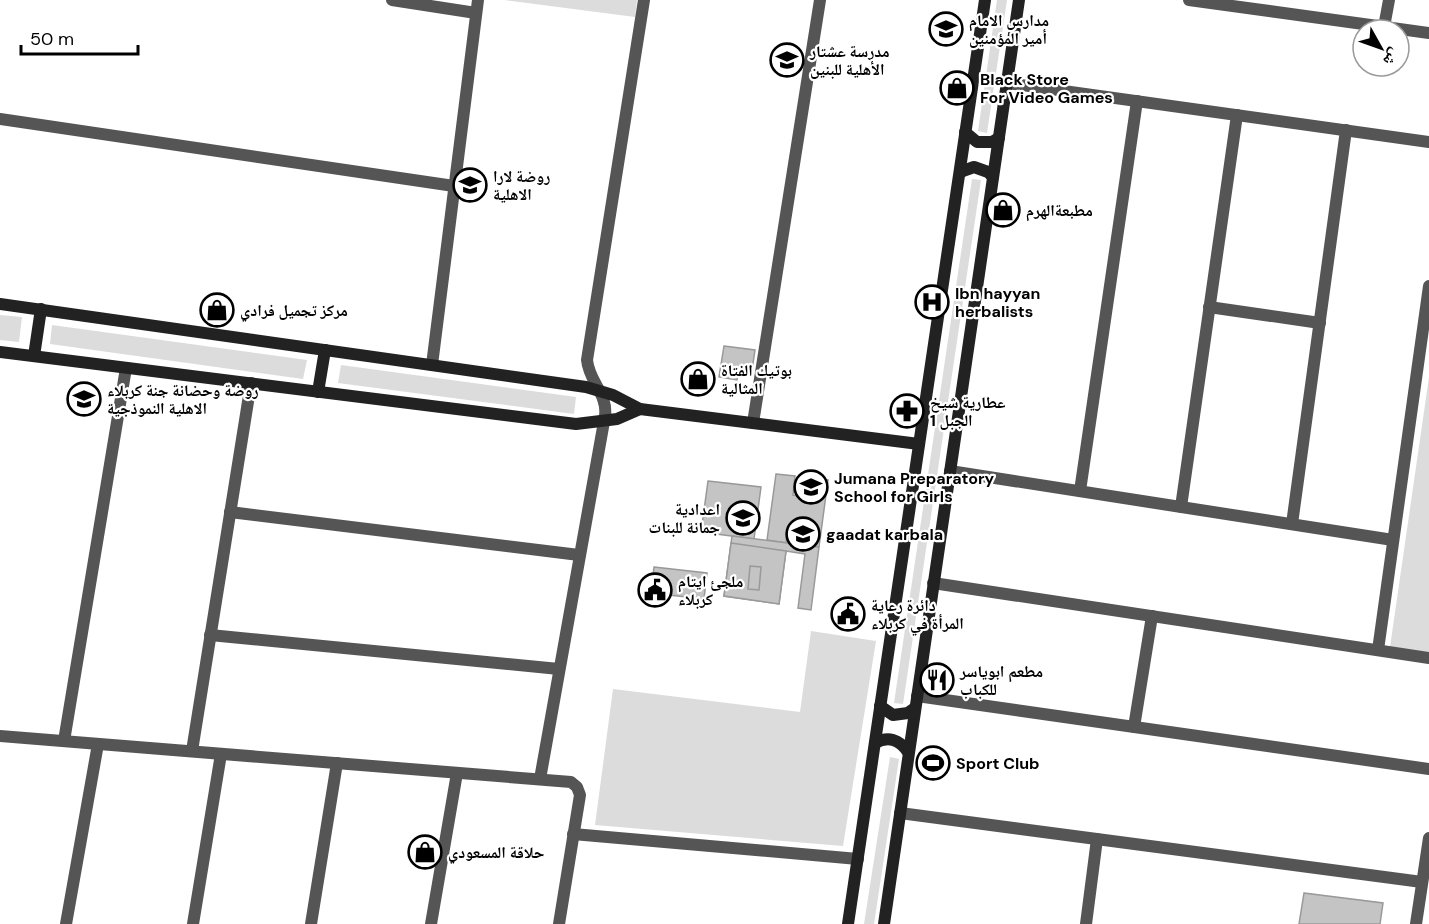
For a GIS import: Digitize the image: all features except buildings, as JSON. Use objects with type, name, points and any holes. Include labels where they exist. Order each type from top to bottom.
[{"type":"main road","points":[[848,924],[985,0]]},
{"type":"main road","points":[[884,924],[1019,0]]},
{"type":"main road","points":[[965,132],[977,142],[992,142],[999,138]]},
{"type":"main road","points":[[960,172],[974,167],[981,168],[993,177]]},
{"type":"main road","points":[[0,304],[600,391],[640,409],[919,444]]},
{"type":"main road","points":[[34,356],[40,309]]},
{"type":"main road","points":[[318,392],[325,350]]},
{"type":"main road","points":[[0,352],[576,424],[604,422],[640,409]]},
{"type":"main road","points":[[880,706],[886,712],[901,715],[916,702]]},
{"type":"main road","points":[[875,743],[889,739],[897,741],[908,752]]},
{"type":"street","points":[[392,0],[476,13]]},
{"type":"street","points":[[432,365],[478,0]]},
{"type":"street","points":[[540,779],[604,422],[606,403],[590,377],[587,360],[644,0]]},
{"type":"street","points":[[753,423],[820,0]]},
{"type":"street","points":[[1189,0],[1351,22]]},
{"type":"street","points":[[1386,18],[1389,0]]},
{"type":"street","points":[[1411,31],[1429,33]]},
{"type":"street","points":[[1007,84],[1429,142]]},
{"type":"street","points":[[1080,491],[1137,101]]},
{"type":"street","points":[[1180,507],[1237,115]]},
{"type":"street","points":[[0,119],[454,186]]},
{"type":"street","points":[[1292,524],[1346,130]]},
{"type":"street","points":[[1378,651],[1429,286]]},
{"type":"street","points":[[1209,307],[1320,323]]},
{"type":"street","points":[[64,741],[126,368]]},
{"type":"street","points":[[192,751],[251,383]]},
{"type":"street","points":[[950,471],[1393,540]]},
{"type":"street","points":[[230,512],[579,555]]},
{"type":"street","points":[[933,584],[1429,658]]},
{"type":"street","points":[[1134,727],[1152,616]]},
{"type":"street","points":[[210,635],[560,669]]},
{"type":"street","points":[[916,702],[1134,727],[1429,769]]},
{"type":"street","points":[[0,736],[571,782],[577,787],[580,795],[559,924]]},
{"type":"street","points":[[66,924],[98,744]]},
{"type":"street","points":[[194,924],[221,753]]},
{"type":"street","points":[[312,924],[337,763]]},
{"type":"street","points":[[431,924],[457,772]]},
{"type":"street","points":[[900,813],[1422,882]]},
{"type":"street","points":[[573,834],[858,859]]},
{"type":"street","points":[[1416,924],[1429,838]]},
{"type":"street","points":[[1086,924],[1097,839]]},
{"type":"shaded area","points":[[504,0],[637,0],[635,17]]},
{"type":"shaded area","points":[[997,0],[1007,0],[987,133],[978,131]]},
{"type":"shaded area","points":[[972,179],[981,180],[903,704],[894,703]]},
{"type":"shaded area","points":[[0,315],[22,317],[19,342],[0,340]]},
{"type":"shaded area","points":[[52,325],[307,360],[303,379],[50,344]]},
{"type":"shaded area","points":[[341,365],[576,397],[574,414],[338,383]]},
{"type":"shaded area","points":[[1429,377],[1429,653],[1390,647]]},
{"type":"shaded area","points":[[811,631],[876,641],[843,846],[595,825],[613,689],[800,712]]},
{"type":"shaded area","points":[[890,757],[899,759],[874,924],[864,924]]},
{"type":"place","name":"مدارس الامام أمير المؤمنين","points":[[946,29]]},
{"type":"place","name":"مدرسة عشتار الأهلية للبنين","points":[[787,60]]},
{"type":"place","name":"Black Store For Video Games","points":[[957,88]]},
{"type":"place","name":"روضة لارا الاهلية","points":[[470,185]]},
{"type":"place","name":"مطبعةالهرم","points":[[1003,210]]},
{"type":"place","name":"Ibn hayyan herbalists","points":[[932,302]]},
{"type":"place","name":"مركز تجميل فرادي","points":[[217,310]]},
{"type":"place","name":"بوتيك الفتاة المثالية","points":[[698,379]]},
{"type":"place","name":"روضة وحضانة جنة كربلاء الاهلية النموذجية","points":[[84,399]]},
{"type":"place","name":"عطارية شيخ الجبل 1","points":[[907,411]]},
{"type":"place","name":"Jumana Preparatory School for Girls","points":[[811,487]]},
{"type":"place","name":"اعدادية جمانة للبنات","points":[[743,518]]},
{"type":"place","name":"gaadat karbala","points":[[803,534]]},
{"type":"place","name":"ملجئ ايتام كربلاء","points":[[655,590]]},
{"type":"place","name":"دائرة رعاية المرأة في كربلاء","points":[[848,614]]},
{"type":"place","name":"مطعم ابوياسر للكباب","points":[[937,680]]},
{"type":"place","name":"Sport Club","points":[[933,763]]},
{"type":"place","name":"حلاقة المسعودي","points":[[425,852]]}]
